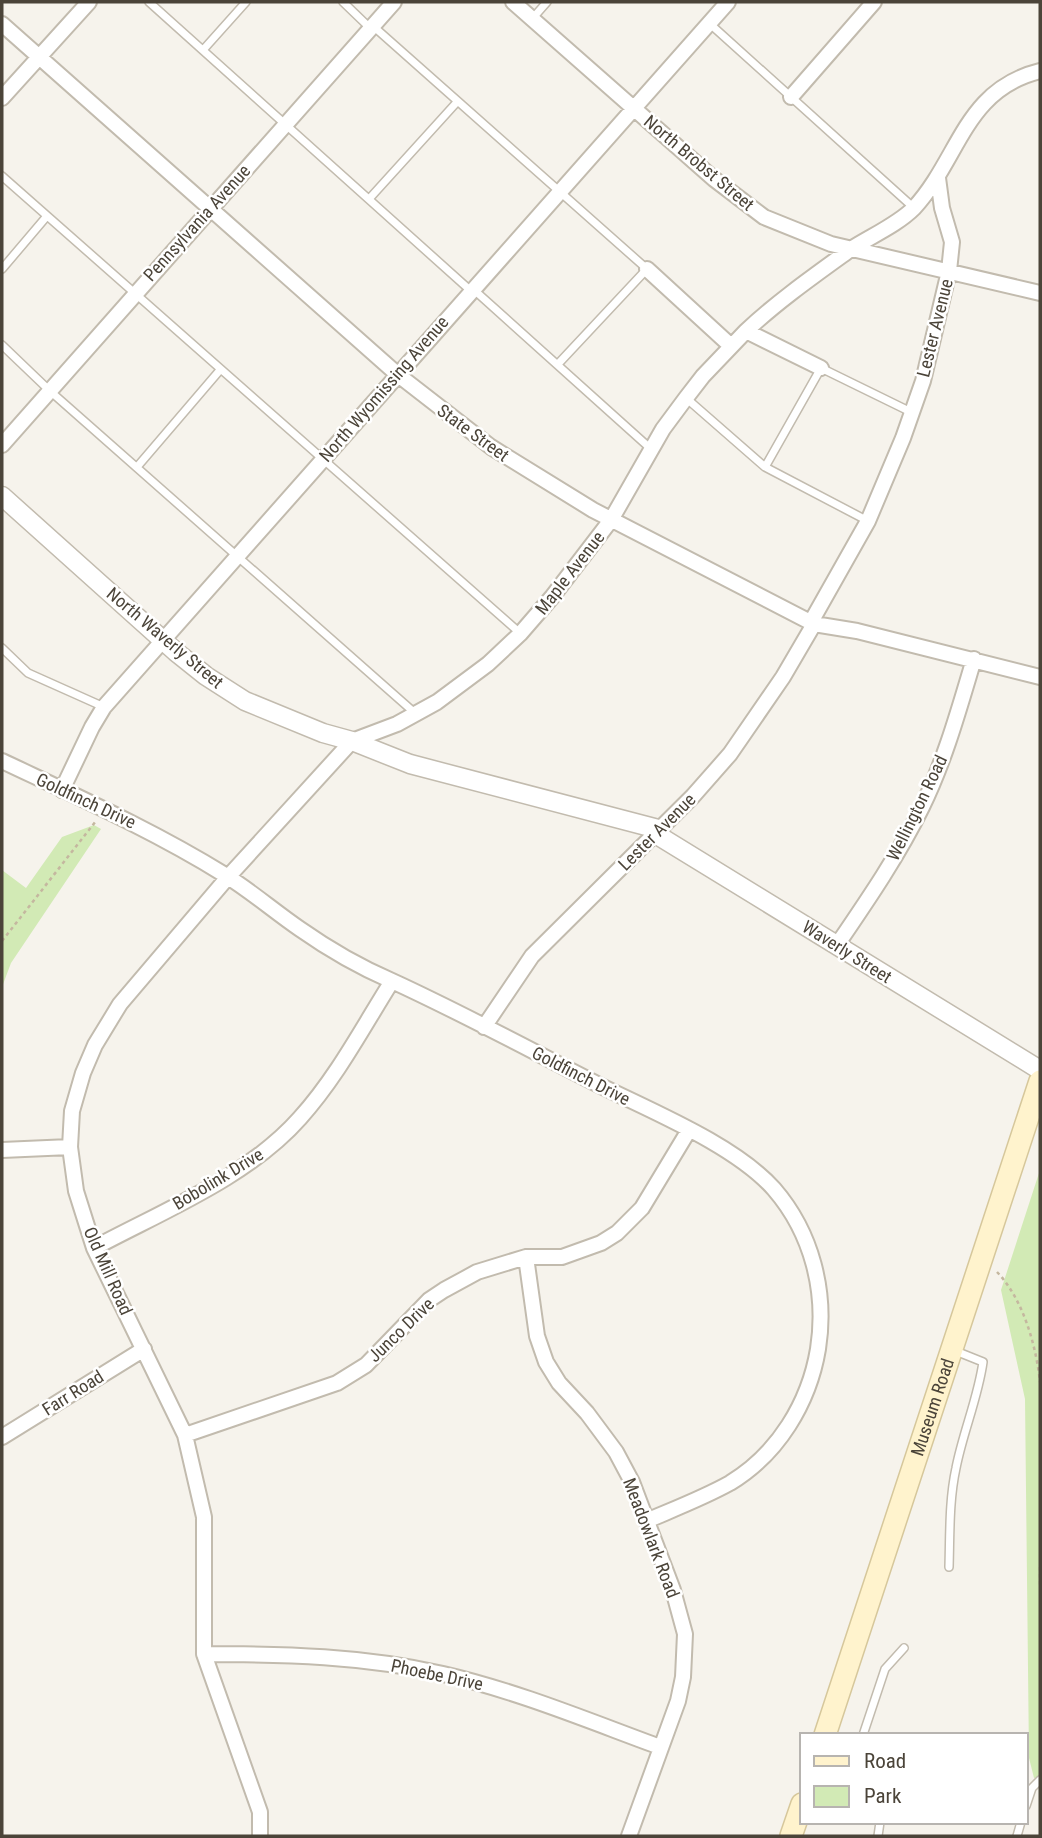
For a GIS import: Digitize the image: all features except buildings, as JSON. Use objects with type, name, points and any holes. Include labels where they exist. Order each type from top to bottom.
[{"type":"main road","name":"Museum Road","points":[[826,1733],[1040,1081]]},
{"type":"main road","points":[[791,1836],[800,1810]]},
{"type":"street","points":[[2,98],[89,2]]},
{"type":"street","name":"Pennsylvania Avenue","points":[[2,445],[394,2]]},
{"type":"street","name":"North Brobst Street","points":[[513,2],[714,179],[764,217],[852,249],[1040,293]]},
{"type":"street","name":"North Wyomissing Avenue","points":[[62,790],[104,707],[728,2]]},
{"type":"street","points":[[790,97],[874,2]]},
{"type":"street","name":"State Street","points":[[2,24],[397,374],[454,421],[491,447],[611,520],[813,623],[857,631],[1040,677]]},
{"type":"street","name":"Maple Avenue","points":[[352,741],[416,714],[463,684],[520,634],[611,520],[652,449],[686,398],[731,346],[791,294],[914,208],[938,178],[965,127],[987,99],[1015,80],[1040,71]]},
{"type":"street","name":"Lester Avenue","points":[[484,1027],[532,956],[693,796],[730,754],[764,708],[869,521],[913,413],[949,271],[952,242],[942,208],[938,178]]},
{"type":"street","points":[[646,269],[731,346]]},
{"type":"street","points":[[746,331],[821,368]]},
{"type":"street","name":"North Waverly Street","points":[[2,496],[162,640],[206,676],[245,701],[313,729],[352,741]]},
{"type":"street","name":"Wellington Road","points":[[836,945],[881,878],[922,806],[951,734],[974,659]]},
{"type":"street","name":"Waverly Street","points":[[352,741],[410,764],[656,831],[1040,1070]]},
{"type":"street","name":"Old Mill Road","points":[[260,1836],[260,1812],[204,1654],[204,1517],[185,1434],[94,1248],[76,1191],[70,1147],[72,1111],[83,1073],[95,1045],[120,1003],[352,741]]},
{"type":"street","name":"Goldfinch Drive","points":[[4,763],[162,837],[229,877],[310,936],[392,981],[689,1130],[747,1164],[772,1187],[794,1216],[809,1248],[818,1280],[820,1336],[813,1370],[797,1413],[767,1452],[729,1483],[646,1521]]},
{"type":"street","name":"Bobolink Drive","points":[[94,1248],[222,1180],[245,1166],[283,1135],[323,1091],[392,981]]},
{"type":"street","name":"Junco Drive","points":[[185,1434],[337,1383],[366,1365],[416,1312],[444,1290],[477,1272],[526,1258],[562,1257],[583,1251],[617,1233],[642,1208],[689,1130]]},
{"type":"street","points":[[2,1150],[70,1147]]},
{"type":"street","name":"Meadowlark Road","points":[[526,1258],[537,1336],[546,1362],[559,1383],[587,1413],[616,1452],[632,1482],[673,1590],[685,1634],[683,1677],[678,1700],[629,1836]]},
{"type":"street","name":"Farr Road","points":[[2,1437],[144,1349]]},
{"type":"street","name":"Phoebe Drive","points":[[204,1654],[320,1655],[423,1670],[503,1690],[660,1747]]},
{"type":"lane","points":[[149,2],[652,449]]},
{"type":"lane","points":[[203,50],[246,2]]},
{"type":"lane","points":[[343,2],[560,190],[646,269],[558,365]]},
{"type":"lane","points":[[532,19],[547,2]]},
{"type":"lane","points":[[709,23],[914,208]]},
{"type":"lane","points":[[369,199],[457,102]]},
{"type":"lane","points":[[2,176],[520,634]]},
{"type":"lane","points":[[2,270],[47,216]]},
{"type":"lane","points":[[2,345],[50,391],[416,714]]},
{"type":"lane","points":[[765,467],[821,368],[913,413]]},
{"type":"lane","points":[[137,467],[220,370]]},
{"type":"lane","points":[[686,398],[765,467],[869,521]]},
{"type":"lane","points":[[2,648],[28,673],[104,707]]},
{"type":"lane","points":[[949,1567],[951,1506],[956,1468],[983,1362],[953,1350]]},
{"type":"lane","points":[[864,1733],[885,1669],[904,1648]]},
{"type":"lane","points":[[1028,1800],[1032,1788],[1040,1780]]},
{"type":"path","points":[[2,941],[104,810]]},
{"type":"path","points":[[983,1256],[1009,1284],[1019,1305],[1040,1381]]},
{"type":"path","points":[[1040,1567],[1040,1588]]},
{"type":"green space","points":[[94,825],[101,829],[11,963],[2,987],[2,870],[26,888],[62,837]]},
{"type":"green space","points":[[1040,1170],[1040,1777],[1034,1778],[1029,1758],[1025,1399],[1001,1290]]}]
